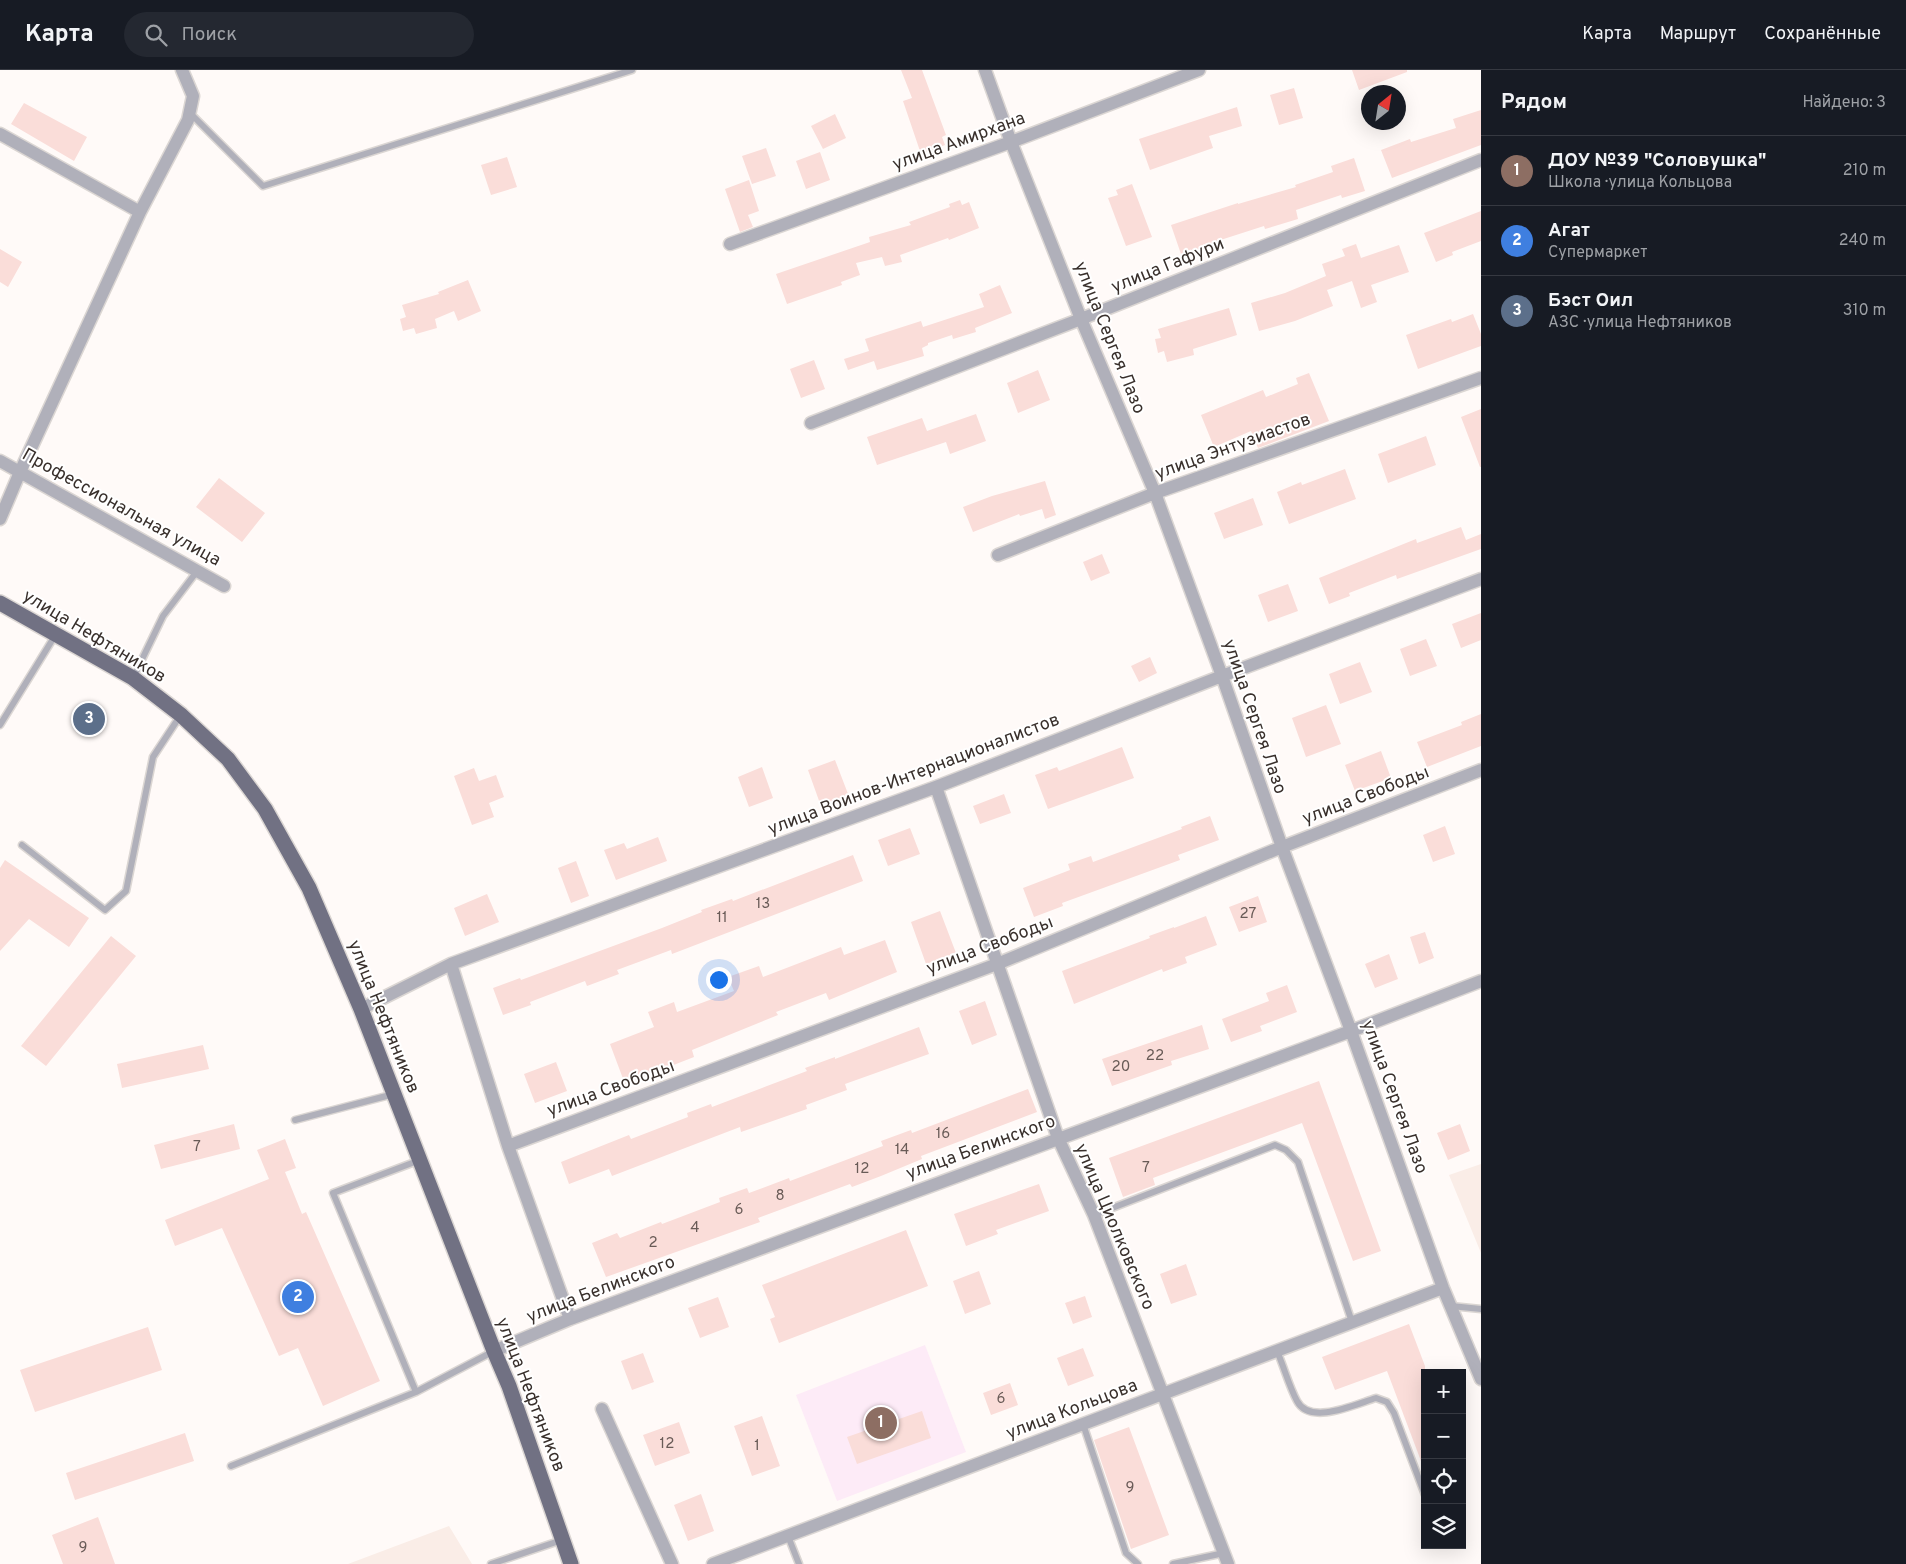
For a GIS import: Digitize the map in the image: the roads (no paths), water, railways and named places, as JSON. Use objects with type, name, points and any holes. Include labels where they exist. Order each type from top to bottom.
[{"type":"main road","name":"улица Нефтяников","points":[[0,603],[133,678],[181,715],[228,759],[265,809],[309,888],[361,1009],[421,1159],[494,1351],[510,1386],[571,1564]]},
{"type":"street","points":[[0,519],[140,212],[188,120],[193,96],[182,70]]},
{"type":"street","name":"улица Сергея Лазо","points":[[985,70],[1011,142],[1081,319],[1154,493],[1444,1288],[1481,1379]]},
{"type":"street","name":"улица Амирхана","points":[[730,244],[1011,142],[1199,70]]},
{"type":"street","points":[[0,134],[140,212]]},
{"type":"street","name":"улица Гафури","points":[[811,423],[1081,319],[1481,160]]},
{"type":"street","name":"улица Энтузиастов","points":[[998,555],[1154,493],[1481,378]]},
{"type":"street","name":"Профессиональная улица","points":[[0,461],[224,586]]},
{"type":"street","name":"улица Воинов-Интернационалистов","points":[[361,1009],[451,964],[936,787],[1222,676],[1481,579]]},
{"type":"street","name":"улица Свободы","points":[[508,1146],[997,964],[1282,847],[1481,770]]},
{"type":"street","name":"улица Циолковского","points":[[936,787],[1058,1138],[1094,1215],[1226,1559]]},
{"type":"street","points":[[451,964],[508,1146],[570,1319]]},
{"type":"street","name":"улица Белинского","points":[[494,1351],[570,1319],[1351,1031],[1481,981]]},
{"type":"street","name":"улица Кольцова","points":[[713,1564],[1444,1288]]},
{"type":"street","points":[[602,1409],[672,1564]]},
{"type":"lane","points":[[190,113],[263,186],[632,70]]},
{"type":"lane","points":[[133,678],[163,616],[198,570]]},
{"type":"lane","points":[[0,725],[56,633]]},
{"type":"lane","points":[[22,845],[105,910],[126,892],[153,757],[181,715]]},
{"type":"lane","points":[[295,1120],[395,1094]]},
{"type":"lane","points":[[1094,1215],[1275,1145],[1286,1150],[1298,1162],[1352,1322]]},
{"type":"lane","points":[[416,1392],[333,1193],[421,1159]]},
{"type":"lane","points":[[1451,1306],[1481,1309]]},
{"type":"lane","points":[[231,1466],[416,1392],[494,1351]]},
{"type":"lane","points":[[1277,1351],[1298,1404],[1311,1412],[1322,1415],[1376,1398],[1387,1402],[1394,1413],[1421,1484]]},
{"type":"lane","points":[[1083,1424],[1126,1553],[1138,1564]]},
{"type":"lane","points":[[788,1536],[799,1564]]},
{"type":"lane","points":[[491,1564],[563,1539]]},
{"type":"lane","points":[[1173,1564],[1226,1559]]},
{"type":"place","name":"Бэст Оил","points":[[89,719]]},
{"type":"place","name":"Агат","points":[[298,1297]]},
{"type":"place","name":"ДОУ №39 \"Соловушка\"","points":[[881,1423]]}]
